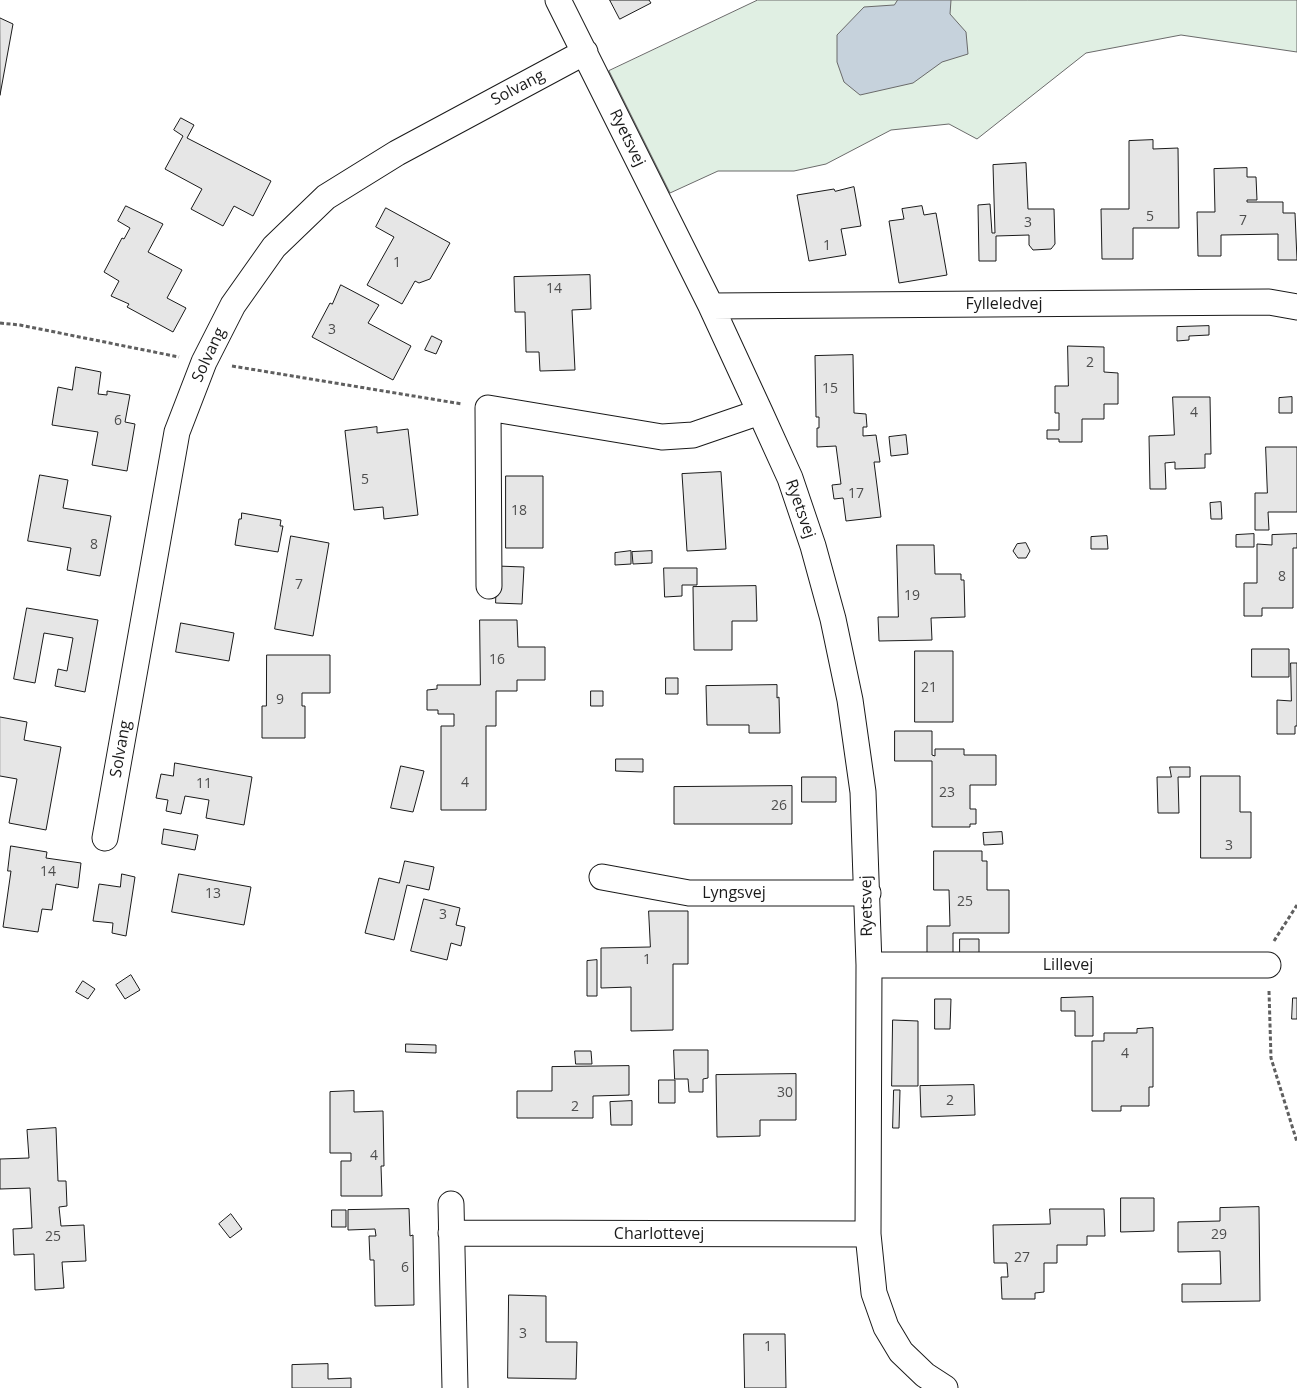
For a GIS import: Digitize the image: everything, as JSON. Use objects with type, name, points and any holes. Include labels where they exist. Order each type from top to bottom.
[{"type":"street","name":"Ryetsvej","points":[[558,0],[711,306],[790,478],[813,546],[833,619],[850,700],[863,792],[869,965],[868,1234],[874,1293],[886,1327],[901,1352],[925,1375],[945,1388]]},
{"type":"street","name":"Solvang","points":[[105,838],[177,432],[204,362],[233,305],[274,247],[326,197],[396,153],[585,52]]},
{"type":"street","name":"Fylleledvej","points":[[711,306],[1269,302],[1297,307]]},
{"type":"street","points":[[489,586],[488,408],[662,437],[693,435],[760,412]]},
{"type":"street","name":"Lyngsvej","points":[[602,876],[689,893],[868,893]]},
{"type":"street","name":"Lillevej","points":[[869,965],[1268,965]]},
{"type":"street","points":[[451,1204],[455,1388]]},
{"type":"street","name":"Charlottevej","points":[[451,1233],[868,1234]]},
{"type":"path","points":[[0,323],[20,325],[204,362],[488,408]]},
{"type":"path","points":[[1297,905],[1275,937],[1268,965],[1271,1058],[1297,1142]]},
{"type":"green space","points":[[758,0],[1297,0],[1297,52],[1181,35],[1086,53],[977,139],[949,124],[891,130],[826,164],[794,171],[718,171],[670,193],[609,71]]},
{"type":"shaded area","points":[[898,0],[951,0],[950,14],[966,32],[968,54],[942,62],[913,83],[860,95],[844,82],[837,62],[837,35],[864,7],[894,5]]},
{"type":"building","points":[[610,0],[649,0],[651,3],[620,19]]},
{"type":"building","points":[[0,18],[13,24],[0,95]]},
{"type":"building","points":[[181,118],[194,125],[187,138],[271,181],[253,216],[234,206],[223,226],[191,209],[202,189],[165,169],[183,136],[174,130]]},
{"type":"building","points":[[1153,140],[1153,149],[1178,148],[1179,228],[1133,228],[1133,259],[1102,259],[1101,209],[1129,209],[1129,141]]},
{"type":"building","points":[[1026,163],[1028,209],[1054,209],[1055,244],[1051,249],[1033,250],[1029,245],[1029,235],[996,236],[996,261],[979,261],[978,205],[990,204],[992,233],[995,233],[993,165]]},
{"type":"building","points":[[1247,168],[1247,177],[1256,177],[1257,200],[1247,200],[1247,202],[1283,202],[1283,213],[1295,213],[1297,260],[1278,260],[1278,234],[1221,235],[1221,256],[1198,256],[1197,212],[1215,212],[1214,169]]},
{"type":"building","points":[[854,187],[861,226],[841,229],[846,255],[809,261],[797,195]]},
{"type":"building","points":[[126,206],[163,224],[148,252],[182,270],[167,298],[186,308],[173,332],[127,307],[129,304],[111,296],[119,281],[104,272],[122,238],[124,239],[130,228],[118,221]]},
{"type":"building","points":[[922,206],[924,215],[936,213],[947,275],[899,283],[889,221],[904,219],[902,209]]},
{"type":"building","points":[[386,208],[450,243],[430,279],[419,283],[415,281],[402,304],[367,285],[394,237],[376,227]]},
{"type":"building","points":[[590,275],[591,309],[572,310],[575,370],[540,371],[539,352],[526,352],[525,312],[515,312],[514,277]]},
{"type":"building","points":[[341,285],[379,305],[368,323],[411,346],[393,380],[312,337]]},
{"type":"building","points":[[1209,326],[1209,335],[1189,336],[1189,340],[1177,341],[1177,327]]},
{"type":"building","points":[[432,336],[442,341],[436,354],[425,350]]},
{"type":"building","points":[[1068,346],[1104,347],[1104,372],[1118,373],[1118,404],[1104,404],[1104,419],[1082,419],[1082,442],[1059,442],[1059,439],[1047,439],[1047,430],[1059,430],[1059,413],[1055,413],[1055,386],[1068,386]]},
{"type":"building","points":[[853,355],[854,413],[866,414],[867,427],[863,427],[863,436],[876,435],[880,462],[874,462],[881,517],[846,521],[843,498],[834,499],[832,485],[841,484],[836,446],[817,447],[819,417],[816,417],[815,356]]},
{"type":"building","points":[[76,367],[101,372],[98,394],[107,395],[107,391],[130,395],[125,422],[135,424],[127,471],[92,465],[98,432],[52,425],[58,387],[72,390]]},
{"type":"building","points":[[1173,397],[1210,397],[1211,454],[1205,454],[1205,468],[1175,469],[1175,462],[1165,463],[1166,489],[1150,489],[1149,436],[1174,435]]},
{"type":"building","points":[[1292,397],[1292,413],[1279,413],[1279,398]]},
{"type":"building","points":[[377,427],[377,433],[408,429],[418,515],[384,519],[383,507],[354,510],[345,431]]},
{"type":"building","points":[[906,435],[908,454],[891,456],[889,437]]},
{"type":"building","points":[[1266,447],[1297,447],[1297,512],[1268,512],[1269,530],[1255,530],[1255,493],[1267,493]]},
{"type":"building","points":[[721,472],[726,549],[687,551],[682,474]]},
{"type":"building","points":[[40,475],[68,480],[63,508],[111,516],[100,576],[67,570],[71,548],[28,541]]},
{"type":"building","points":[[506,476],[543,476],[543,548],[506,548]]},
{"type":"building","points":[[1221,502],[1222,519],[1211,519],[1210,503]]},
{"type":"building","points":[[242,513],[281,520],[280,526],[283,526],[278,552],[235,545],[239,519],[241,519]]},
{"type":"building","points":[[1254,534],[1254,547],[1236,547],[1236,535]]},
{"type":"building","points":[[1297,534],[1297,548],[1293,548],[1293,608],[1262,608],[1262,616],[1244,616],[1244,583],[1257,583],[1257,544],[1272,545],[1272,535]]},
{"type":"building","points":[[291,536],[329,543],[313,636],[275,629]]},
{"type":"building","points":[[1107,536],[1108,549],[1091,549],[1091,537]]},
{"type":"building","points":[[1026,543],[1030,551],[1026,558],[1018,558],[1013,551],[1017,544]]},
{"type":"building","points":[[897,545],[934,545],[935,574],[961,574],[961,580],[964,580],[965,617],[931,618],[932,640],[879,641],[878,617],[898,617]]},
{"type":"building","points":[[631,551],[631,564],[615,565],[615,553]]},
{"type":"building","points":[[652,551],[652,563],[633,564],[632,552]]},
{"type":"building","points":[[497,566],[524,567],[522,604],[496,603]]},
{"type":"building","points":[[664,568],[697,568],[697,585],[682,585],[682,596],[665,597]]},
{"type":"building","points":[[756,586],[757,621],[732,621],[732,650],[694,650],[693,587]]},
{"type":"building","points":[[27,608],[98,620],[85,692],[55,686],[58,669],[67,671],[73,638],[44,633],[35,683],[14,679]]},
{"type":"building","points":[[480,620],[517,620],[518,647],[545,647],[545,680],[517,680],[517,691],[496,691],[496,726],[486,726],[486,810],[441,810],[441,726],[454,726],[454,714],[438,714],[438,710],[427,710],[427,690],[437,689],[437,685],[480,685]]},
{"type":"building","points":[[181,623],[234,633],[229,661],[176,652]]},
{"type":"building","points":[[1252,649],[1289,649],[1289,677],[1252,677]]},
{"type":"building","points":[[915,651],[953,651],[953,722],[915,722]]},
{"type":"building","points":[[267,655],[330,655],[330,693],[302,693],[302,706],[305,706],[305,738],[262,738],[262,706],[266,706]]},
{"type":"building","points":[[1291,663],[1297,663],[1297,726],[1295,726],[1295,734],[1277,734],[1277,700],[1291,701]]},
{"type":"building","points":[[666,678],[678,678],[678,694],[666,694]]},
{"type":"building","points":[[777,685],[780,733],[749,733],[749,725],[707,725],[706,686]]},
{"type":"building","points":[[591,691],[603,691],[603,706],[591,706]]},
{"type":"building","points":[[0,717],[27,722],[24,740],[61,747],[46,830],[9,823],[17,779],[0,776]]},
{"type":"building","points":[[895,731],[932,731],[932,755],[935,756],[935,749],[964,749],[964,755],[996,755],[996,785],[970,785],[970,809],[976,809],[976,824],[970,824],[970,827],[932,827],[932,761],[895,761]]},
{"type":"building","points":[[616,759],[643,759],[643,772],[616,771]]},
{"type":"building","points":[[175,763],[252,777],[244,825],[206,818],[209,800],[185,796],[181,814],[166,811],[168,800],[156,798],[161,774],[173,776]]},
{"type":"building","points":[[401,766],[424,771],[413,812],[391,808]]},
{"type":"building","points":[[1170,767],[1190,767],[1190,777],[1178,777],[1179,813],[1158,813],[1157,777],[1171,777]]},
{"type":"building","points":[[1201,776],[1240,776],[1240,812],[1251,812],[1251,858],[1201,858]]},
{"type":"building","points":[[802,777],[836,777],[836,802],[802,802]]},
{"type":"building","points":[[792,786],[792,824],[674,824],[674,787]]},
{"type":"building","points":[[164,829],[198,835],[195,850],[162,844]]},
{"type":"building","points":[[1002,832],[1003,844],[984,845],[983,833]]},
{"type":"building","points":[[11,846],[47,852],[46,858],[81,863],[78,888],[56,884],[52,910],[42,909],[38,932],[3,927],[11,871],[8,871]]},
{"type":"building","points":[[934,851],[982,851],[982,861],[987,861],[987,890],[1009,890],[1009,933],[953,933],[953,953],[927,953],[927,926],[950,926],[949,890],[934,890]]},
{"type":"building","points":[[405,861],[434,867],[429,890],[407,885],[394,940],[365,933],[379,878],[399,883]]},
{"type":"building","points":[[122,874],[135,877],[126,936],[112,933],[113,923],[93,921],[99,884],[120,887]]},
{"type":"building","points":[[179,874],[251,887],[244,925],[172,912]]},
{"type":"building","points":[[424,899],[460,908],[456,925],[465,927],[461,946],[451,943],[447,960],[411,951]]},
{"type":"building","points":[[649,911],[688,911],[688,964],[673,964],[673,1030],[631,1031],[631,987],[601,988],[601,948],[650,947]]},
{"type":"building","points":[[960,939],[979,939],[979,954],[960,954]]},
{"type":"building","points":[[597,960],[597,996],[587,996],[587,961]]},
{"type":"building","points":[[131,975],[140,990],[125,999],[116,985]]},
{"type":"building","points":[[83,981],[95,989],[88,999],[76,992]]},
{"type":"building","points":[[1093,997],[1093,1036],[1075,1036],[1075,1011],[1061,1011],[1061,998]]},
{"type":"building","points":[[1293,998],[1297,998],[1297,1019],[1292,1019]]},
{"type":"building","points":[[935,999],[951,999],[950,1029],[935,1029]]},
{"type":"building","points":[[893,1020],[918,1021],[918,1086],[892,1086]]},
{"type":"building","points":[[1153,1028],[1153,1087],[1149,1087],[1149,1106],[1121,1106],[1121,1111],[1092,1111],[1092,1041],[1104,1041],[1104,1033],[1137,1033],[1137,1029]]},
{"type":"building","points":[[406,1044],[436,1045],[436,1053],[406,1052]]},
{"type":"building","points":[[674,1050],[708,1050],[708,1078],[703,1079],[703,1092],[689,1092],[688,1079],[675,1079]]},
{"type":"building","points":[[575,1051],[591,1051],[592,1064],[576,1064]]},
{"type":"building","points":[[629,1066],[629,1095],[593,1096],[593,1118],[517,1118],[517,1091],[552,1091],[552,1067]]},
{"type":"building","points":[[796,1074],[796,1120],[760,1120],[760,1136],[717,1137],[716,1075]]},
{"type":"building","points":[[659,1080],[675,1080],[675,1103],[659,1103]]},
{"type":"building","points":[[974,1085],[975,1115],[921,1117],[920,1086]]},
{"type":"building","points":[[894,1090],[900,1090],[899,1128],[893,1128]]},
{"type":"building","points":[[354,1091],[354,1112],[383,1111],[384,1166],[381,1166],[382,1196],[341,1196],[341,1161],[351,1161],[351,1153],[330,1153],[330,1092]]},
{"type":"building","points":[[632,1101],[632,1125],[611,1125],[610,1102]]},
{"type":"building","points":[[56,1128],[58,1181],[66,1181],[67,1206],[59,1207],[61,1226],[84,1225],[86,1261],[62,1262],[64,1288],[35,1290],[34,1254],[14,1255],[13,1229],[32,1228],[30,1188],[0,1189],[0,1159],[29,1158],[27,1130]]},
{"type":"building","points":[[1121,1198],[1154,1198],[1154,1231],[1121,1232]]},
{"type":"building","points":[[1259,1207],[1260,1301],[1182,1302],[1182,1284],[1221,1284],[1220,1251],[1178,1252],[1178,1222],[1220,1221],[1220,1208]]},
{"type":"building","points":[[409,1209],[410,1236],[413,1235],[414,1305],[375,1306],[374,1260],[370,1260],[369,1236],[376,1236],[375,1229],[348,1230],[348,1210]]},
{"type":"building","points":[[1050,1209],[1104,1209],[1105,1236],[1087,1236],[1087,1245],[1057,1245],[1057,1263],[1044,1263],[1044,1292],[1035,1293],[1035,1299],[1002,1299],[1001,1277],[1008,1277],[1007,1263],[994,1263],[993,1225],[1050,1224]]},
{"type":"building","points":[[332,1210],[346,1210],[346,1227],[332,1227]]},
{"type":"building","points":[[231,1214],[242,1229],[230,1238],[219,1224]]},
{"type":"building","points":[[509,1295],[546,1296],[546,1342],[577,1342],[576,1379],[508,1378]]},
{"type":"building","points":[[744,1334],[785,1334],[786,1388],[745,1388]]},
{"type":"building","points":[[328,1364],[328,1379],[351,1378],[351,1388],[292,1388],[292,1365]]}]
